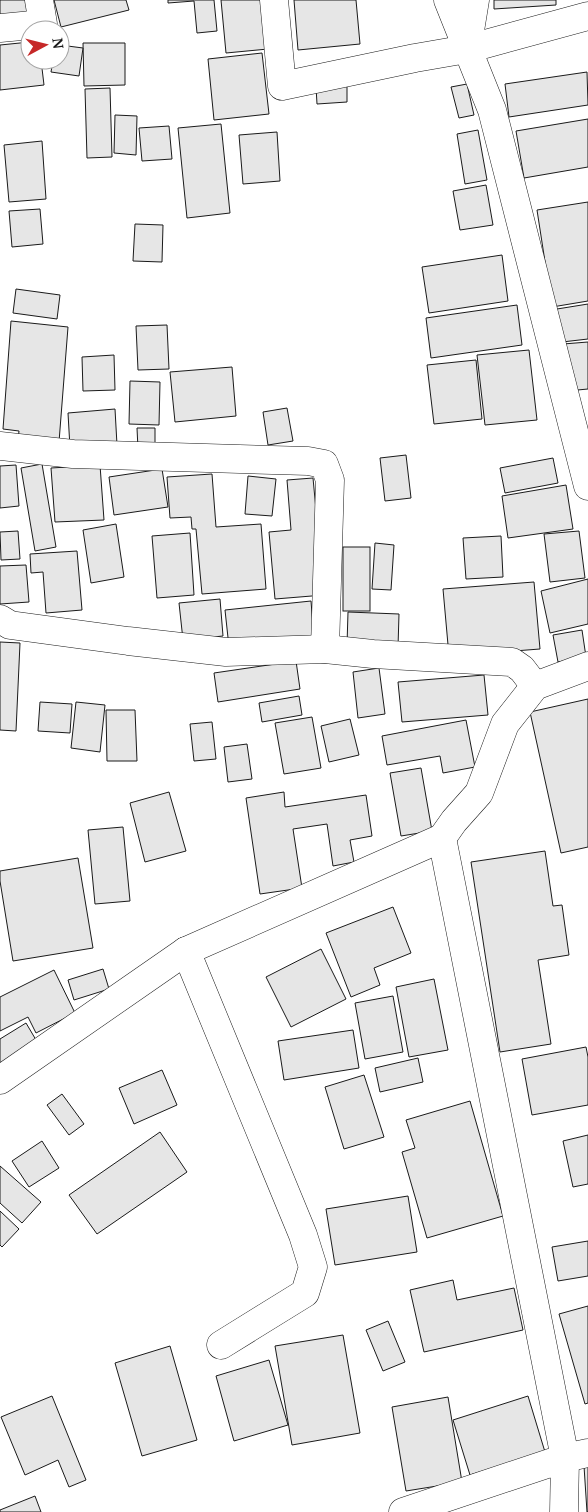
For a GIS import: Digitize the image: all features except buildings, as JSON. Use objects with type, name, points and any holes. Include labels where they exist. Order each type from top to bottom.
[{"type":"street","points":[[0,28],[43,24],[39,0]]},
{"type":"street","points":[[274,0],[282,86],[467,49],[588,16]]},
{"type":"street","points":[[448,0],[492,110],[588,486]]},
{"type":"street","points":[[467,49],[475,0]]},
{"type":"street","points":[[0,446],[73,454],[308,461],[324,464],[330,480],[325,649]]},
{"type":"street","points":[[0,619],[10,625],[226,652],[325,649],[373,654],[512,662],[522,669],[535,686]]},
{"type":"street","points":[[0,1080],[186,951],[442,838],[454,821],[479,793],[505,724],[535,686],[588,666]]},
{"type":"street","points":[[442,838],[576,1456],[564,1512]]},
{"type":"street","points":[[186,951],[303,1235],[313,1267],[305,1292],[221,1345]]},
{"type":"street","points":[[403,1512],[576,1456]]}]
